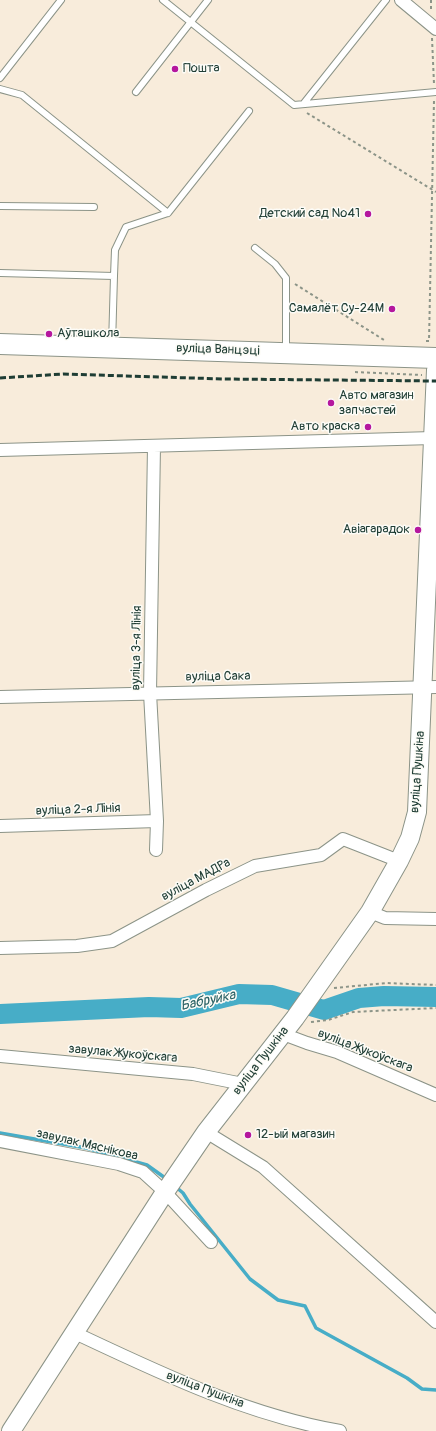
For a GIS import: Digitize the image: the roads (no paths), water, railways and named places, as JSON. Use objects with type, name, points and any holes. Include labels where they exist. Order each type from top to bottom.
[{"type":"main road","name":"вуліца Ванцэці","points":[[0,344],[112,346],[436,358]]},
{"type":"main road","name":"вуліца Пушкіна","points":[[11,1431],[169,1186],[206,1132],[283,1034],[300,1020],[326,986],[399,861],[410,838],[417,812],[429,687],[434,486],[433,438],[436,370]]},
{"type":"street","points":[[401,0],[434,27]]},
{"type":"street","points":[[0,450],[433,438]]},
{"type":"street","name":"вуліца 3-я Лінія","points":[[154,446],[150,693],[157,821],[156,850]]},
{"type":"street","name":"вуліца Сака","points":[[0,697],[429,687]]},
{"type":"street","name":"вуліца 2-я Лінія","points":[[0,826],[157,821]]},
{"type":"street","name":"вуліца МАДРа","points":[[0,948],[77,946],[112,941],[206,890],[255,866],[321,855],[343,838],[399,861]]},
{"type":"street","points":[[370,912],[385,918],[436,919]]},
{"type":"street","name":"вуліца Жукоўскага","points":[[283,1034],[337,1052],[436,1095]]},
{"type":"street","name":"завулак Жукоўскага","points":[[0,1056],[193,1074],[244,1084]]},
{"type":"street","points":[[206,1132],[263,1167],[436,1322]]},
{"type":"street","name":"завулак Мяснікова","points":[[0,1141],[119,1164],[143,1172],[169,1186],[211,1242]]},
{"type":"street","name":"вуліца Пушкіна","points":[[75,1333],[151,1369],[226,1400],[315,1427],[340,1431]]},
{"type":"lane","points":[[0,78],[61,0]]},
{"type":"lane","points":[[163,0],[294,105],[435,92]]},
{"type":"lane","points":[[136,92],[208,0]]},
{"type":"lane","points":[[304,103],[386,0]]},
{"type":"lane","points":[[0,89],[22,95],[168,213]]},
{"type":"lane","points":[[112,346],[115,250],[126,227],[168,213],[249,111]]},
{"type":"lane","points":[[0,206],[94,207]]},
{"type":"lane","points":[[255,248],[275,264],[286,278],[286,352]]},
{"type":"lane","points":[[0,273],[114,276]]},
{"type":"waterway","name":"Бабруйка","points":[[0,1014],[149,1007],[181,1008],[239,994],[272,995],[324,1010],[359,998],[384,996],[436,997]]},
{"type":"waterway","points":[[0,1133],[86,1148],[147,1165],[168,1180]]},
{"type":"waterway","points":[[176,1187],[183,1193],[190,1204],[250,1279],[278,1300],[305,1306],[316,1328],[407,1378],[422,1389],[436,1390]]},
{"type":"railway","points":[[0,378],[63,374],[224,379],[436,381]]},
{"type":"place","name":"Пошта","points":[[175,69]]},
{"type":"place","name":"Детский сад №41","points":[[368,214]]},
{"type":"place","name":"Самалёт Су-24М","points":[[392,309]]},
{"type":"place","name":"Аўташкола","points":[[49,334]]},
{"type":"place","name":"Авто магазин запчастей","points":[[331,403]]},
{"type":"place","name":"Авто краска","points":[[368,427]]},
{"type":"place","name":"Авіагарадок","points":[[418,530]]},
{"type":"place","name":"12-ый магазин","points":[[248,1135]]}]
